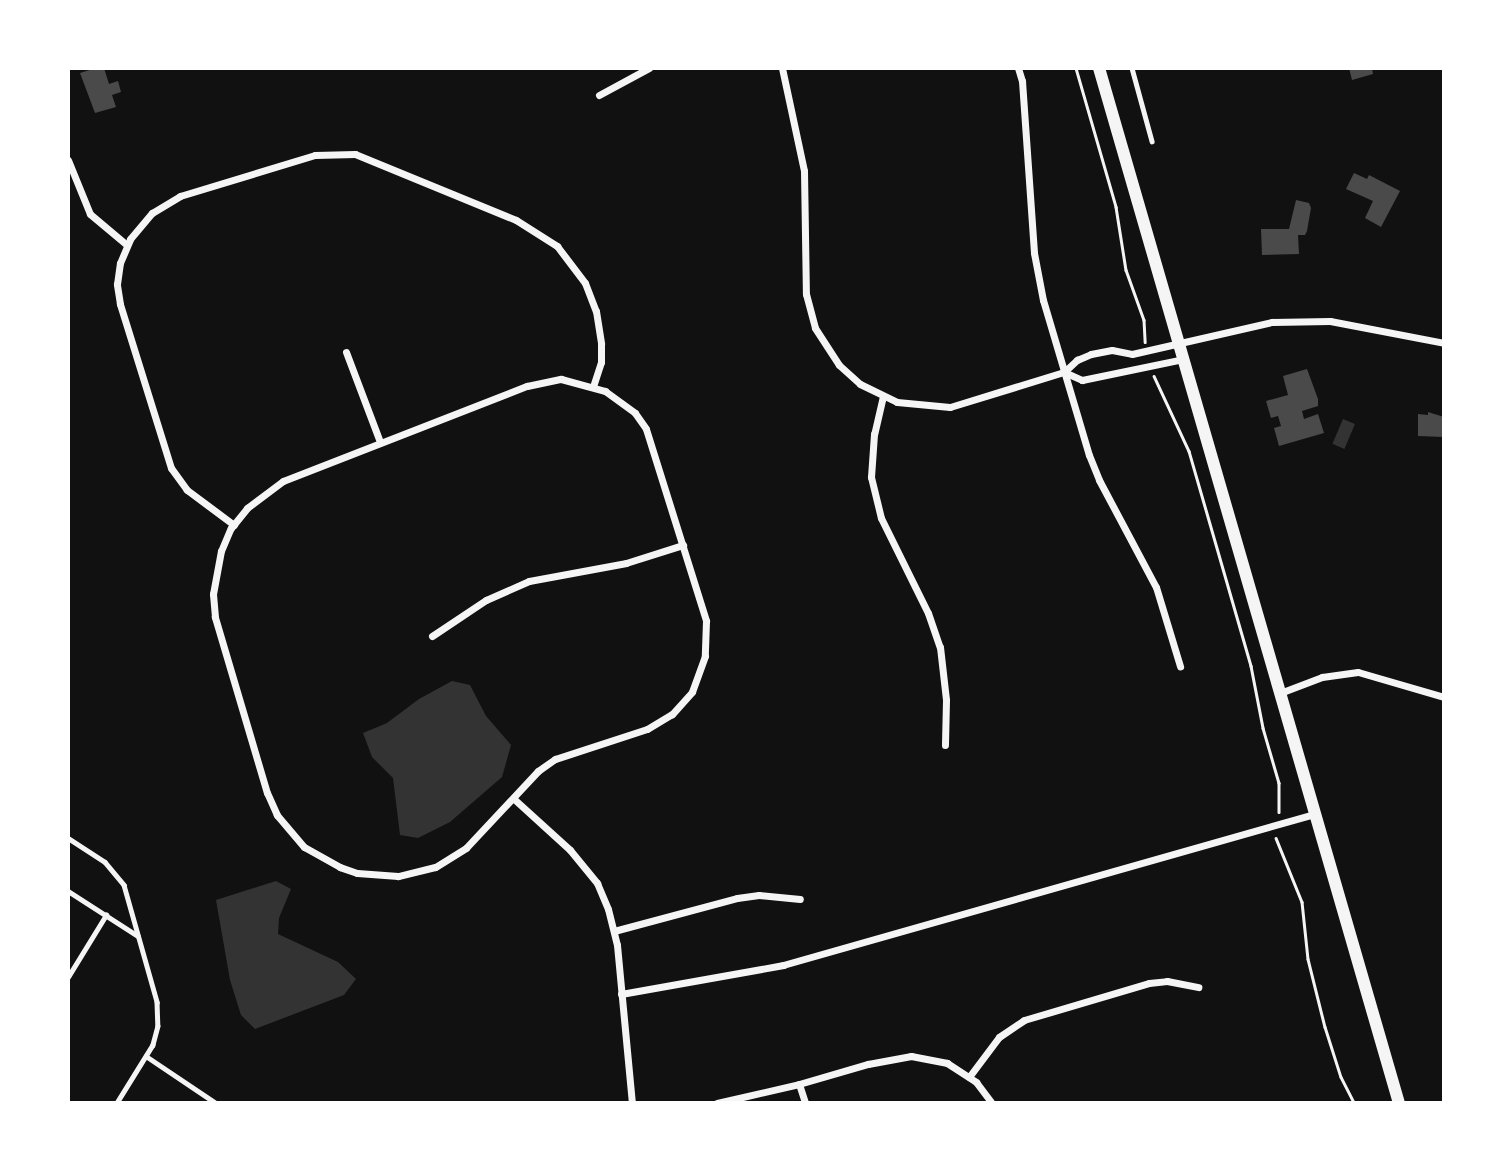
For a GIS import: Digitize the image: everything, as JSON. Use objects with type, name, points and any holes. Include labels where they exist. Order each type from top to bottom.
[{"type":"main road","points":[[1099,68],[1399,1103]]},
{"type":"street","points":[[599,95],[649,68]]},
{"type":"street","points":[[782,68],[804,171],[806,293],[810,312],[824,344],[839,365],[860,384],[883,396],[907,404],[950,407],[1064,372],[1077,360],[1091,354],[1112,350],[1132,354],[1272,322],[1303,320],[1346,324],[1444,343]]},
{"type":"street","points":[[1018,68],[1022,81],[1034,253],[1043,300],[1099,480],[1156,587],[1180,666]]},
{"type":"street","points":[[234,525],[187,490],[171,468],[120,304],[117,284],[127,245],[139,225],[152,213],[180,196],[315,155],[355,155],[516,220],[556,246],[585,283],[596,311],[601,362],[593,386]]},
{"type":"street","points":[[68,160],[90,214],[127,245]]},
{"type":"street","points":[[346,352],[380,442]]},
{"type":"street","points":[[1064,372],[1082,380],[1182,359]]},
{"type":"street","points":[[561,379],[593,386],[620,400],[646,429],[706,621],[705,656],[692,692],[672,714],[647,729],[555,759],[538,771],[466,848],[450,859],[418,873],[398,876],[357,873],[331,863],[304,847],[277,815],[267,793],[219,637],[213,593],[215,573],[221,551],[234,525],[263,493],[283,481],[380,442],[544,381],[561,379]]},
{"type":"street","points":[[883,396],[870,458],[873,488],[881,518],[928,613],[940,647],[946,700],[945,745]]},
{"type":"street","points":[[432,636],[486,600],[529,581],[626,563],[683,545]]},
{"type":"street","points":[[1280,693],[1322,677],[1358,673],[1444,697]]},
{"type":"street","points":[[514,799],[570,850],[597,883],[614,931],[632,1103]]},
{"type":"street","points":[[621,994],[783,965],[1314,814]]},
{"type":"street","points":[[614,931],[737,898],[800,898]]},
{"type":"street","points":[[969,1077],[999,1037],[1024,1020],[1149,983],[1167,981],[1198,987]]},
{"type":"street","points":[[716,1103],[911,1056],[947,1063],[969,1077],[992,1103]]},
{"type":"street","points":[[799,1084],[805,1103]]},
{"type":"lane","points":[[1132,68],[1152,141]]},
{"type":"lane","points":[[68,838],[105,862],[118,875],[129,896],[157,1002],[158,1026],[146,1056],[117,1103]]},
{"type":"lane","points":[[68,891],[139,937]]},
{"type":"lane","points":[[68,976],[106,915]]},
{"type":"lane","points":[[146,1056],[216,1103]]},
{"type":"path","points":[[1076,68],[1116,207],[1126,270],[1144,320],[1147,351]]},
{"type":"path","points":[[1151,365],[1155,381],[1189,451],[1251,666],[1263,728],[1279,783],[1279,812]]},
{"type":"path","points":[[1276,838],[1302,902],[1308,959],[1325,1027],[1341,1077],[1354,1103]]},
{"type":"shaded area","points":[[1343,419],[1355,424],[1344,449],[1332,444]]},
{"type":"shaded area","points":[[452,681],[470,685],[486,716],[511,745],[502,777],[450,822],[418,838],[400,835],[393,778],[372,757],[363,733],[387,723],[419,699]]},
{"type":"shaded area","points":[[276,881],[291,889],[279,918],[278,934],[338,962],[356,979],[344,995],[255,1029],[241,1015],[230,980],[216,900]]},
{"type":"building","points":[[104,68],[109,84],[118,81],[121,92],[112,95],[116,107],[95,113],[80,73]]},
{"type":"building","points":[[1349,68],[1372,68],[1373,74],[1352,80]]},
{"type":"building","points":[[1354,173],[1367,179],[1369,175],[1400,191],[1381,227],[1365,218],[1373,201],[1346,189]]},
{"type":"building","points":[[1296,200],[1309,203],[1311,208],[1307,231],[1305,235],[1298,235],[1299,254],[1262,255],[1261,229],[1289,229]]},
{"type":"building","points":[[1307,369],[1318,406],[1302,411],[1304,419],[1318,414],[1324,433],[1279,446],[1274,428],[1281,426],[1278,416],[1271,418],[1266,401],[1288,395],[1283,376]]},
{"type":"building","points":[[1428,412],[1444,417],[1444,437],[1418,436],[1418,414],[1428,415]]}]
